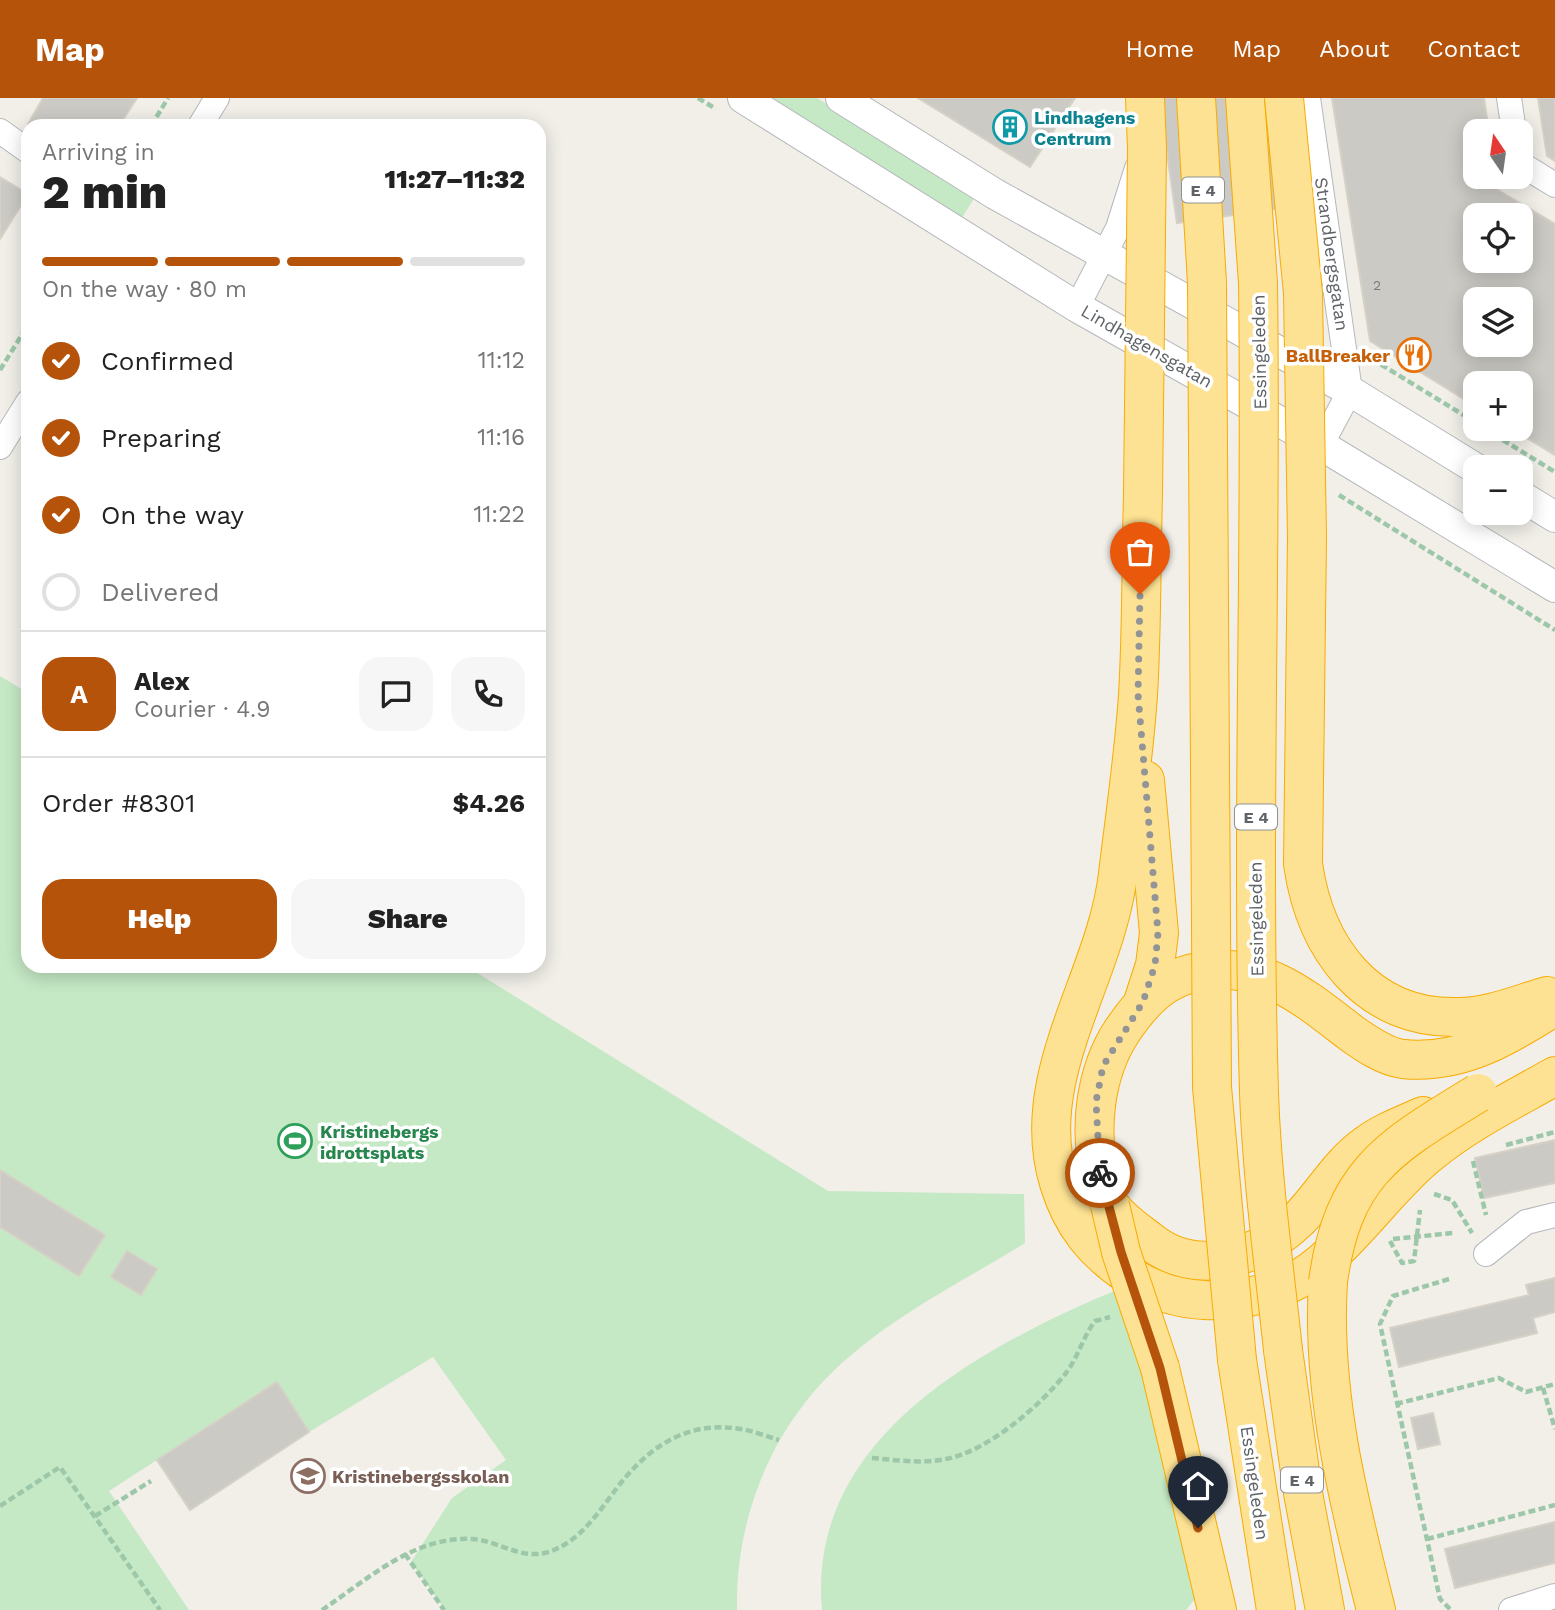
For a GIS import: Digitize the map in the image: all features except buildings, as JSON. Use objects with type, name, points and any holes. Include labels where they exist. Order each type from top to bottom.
[{"type":"highway","points":[[1143,98],[1138,694],[1158,933],[1155,965],[1143,1002],[1103,1066],[1096,1102],[1100,1173],[1121,1252],[1160,1368],[1217,1610]]},
{"type":"highway","name":"Essingeleden","points":[[1196,98],[1207,283],[1212,1087],[1237,1360],[1276,1610]]},
{"type":"highway","name":"Essingeleden","points":[[1245,98],[1255,219],[1260,449],[1255,849],[1259,1096],[1283,1350],[1303,1493],[1325,1610]]},
{"type":"highway","points":[[1284,98],[1303,293],[1307,538],[1303,864],[1307,896],[1332,953],[1352,976],[1400,1007],[1437,1016],[1459,1017],[1488,1013],[1555,994]]},
{"type":"highway","points":[[1138,694],[1118,879],[1102,948],[1061,1060],[1049,1110],[1050,1147],[1067,1209],[1083,1236],[1108,1261],[1150,1289],[1183,1298],[1220,1301],[1291,1283],[1328,1255],[1429,1154],[1470,1125],[1555,1076]]},
{"type":"highway","points":[[1143,1002],[1168,981],[1194,972],[1245,970],[1275,979],[1365,1043],[1398,1059],[1423,1061],[1449,1058],[1476,1050],[1506,1037],[1555,1006]]},
{"type":"highway","points":[[1110,1205],[1164,1252],[1191,1261],[1220,1261],[1249,1253],[1277,1238],[1299,1219],[1342,1167],[1366,1145],[1393,1129],[1478,1093],[1555,1055]]},
{"type":"highway","points":[[1376,1610],[1338,1442],[1325,1328],[1328,1282],[1338,1230],[1353,1196],[1373,1167],[1400,1141],[1478,1093]]},
{"type":"street","points":[[204,119],[217,98]]},
{"type":"street","name":"Lindhagensgatan","points":[[743,98],[1077,307],[1321,445],[1555,587]]},
{"type":"street","points":[[841,98],[995,194],[1350,391],[1463,461]]},
{"type":"street","points":[[1077,307],[1118,228],[1144,145],[1143,98]]},
{"type":"street","name":"Strandbergsgatan","points":[[1308,98],[1350,391]]},
{"type":"street","points":[[1509,98],[1512,119]]},
{"type":"street","points":[[0,131],[21,146]]},
{"type":"street","points":[[1533,171],[1555,185]]},
{"type":"street","points":[[1321,445],[1350,391]]},
{"type":"street","points":[[0,447],[21,413]]},
{"type":"street","points":[[1533,503],[1555,517]]},
{"type":"street","points":[[1486,1254],[1526,1222],[1555,1215]]},
{"type":"street","points":[[1511,1610],[1555,1596]]},
{"type":"path","points":[[155,119],[168,98]]},
{"type":"path","points":[[0,370],[21,336]]},
{"type":"path","points":[[1347,358],[1365,355],[1463,415]]},
{"type":"path","points":[[1505,441],[1555,472]]},
{"type":"path","points":[[1504,1145],[1555,1132]]},
{"type":"path","points":[[1478,1152],[1472,1158],[1486,1215]]},
{"type":"path","points":[[1427,1197],[1434,1194],[1452,1200],[1486,1254]]},
{"type":"path","points":[[1389,1240],[1397,1257],[1407,1264],[1414,1261],[1422,1205]]},
{"type":"path","points":[[1382,1240],[1453,1233]]},
{"type":"path","points":[[1449,1279],[1393,1296],[1380,1324],[1395,1405],[1440,1599],[1451,1610]]},
{"type":"path","points":[[872,1458],[916,1462],[947,1459],[980,1447],[1034,1407],[1068,1372],[1095,1321],[1113,1317]]},
{"type":"path","points":[[1395,1405],[1499,1378],[1526,1392],[1555,1384]]},
{"type":"path","points":[[1544,1388],[1555,1429]]},
{"type":"path","points":[[322,1610],[405,1554],[427,1544],[454,1539],[476,1539],[527,1555],[554,1550],[587,1528],[616,1488],[653,1448],[692,1429],[734,1428],[779,1440]]},
{"type":"path","points":[[0,1506],[60,1467],[160,1610]]},
{"type":"path","points":[[95,1516],[151,1481]]},
{"type":"path","points":[[1427,1539],[1555,1505]]},
{"type":"path","points":[[405,1554],[444,1610]]},
{"type":"green space","points":[[766,98],[817,98],[975,197],[961,219]]},
{"type":"green space","points":[[0,676],[21,689],[21,973],[477,973],[828,1191],[1024,1194],[1025,1243],[891,1324],[850,1356],[800,1409],[781,1439],[752,1504],[738,1574],[737,1610],[445,1610],[411,1562],[452,1498],[506,1460],[433,1357],[309,1432],[277,1382],[109,1491],[189,1610],[0,1610]]},
{"type":"green space","points":[[1121,1288],[1198,1595],[1186,1610],[822,1610],[825,1549],[843,1494],[874,1447],[915,1405],[963,1369],[1015,1338]]},
{"type":"way so far","points":[[1100,1173],[1096,1142],[1096,1102],[1103,1066],[1143,1002],[1155,965],[1158,933],[1138,694],[1140,594]]},
{"type":"place","name":"Lindhagens Centrum","points":[[1010,127]]},
{"type":"place","name":"BallBreaker","points":[[1414,355]]},
{"type":"place","name":"Kristinebergs idrottsplats","points":[[295,1141]]},
{"type":"place","name":"Kristinebergsskolan","points":[[308,1476]]},
{"type":"route","points":[[1100,1173],[1121,1252],[1145,1315],[1160,1368],[1198,1528]]}]
